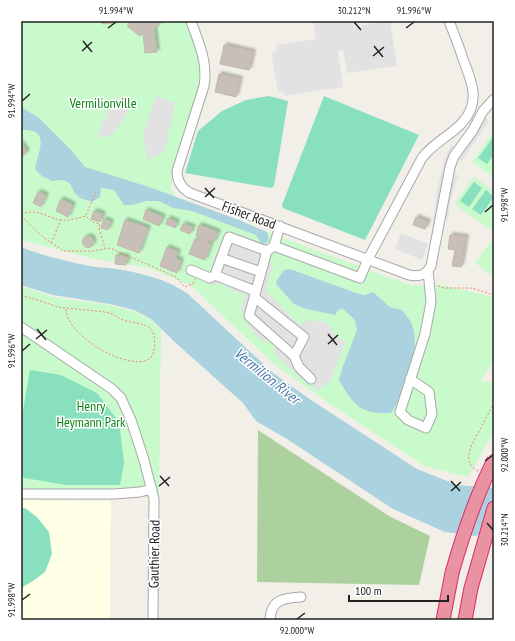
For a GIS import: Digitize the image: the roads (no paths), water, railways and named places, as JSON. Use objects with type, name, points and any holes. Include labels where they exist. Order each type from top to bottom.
[{"type":"highway","points":[[443,620],[452,573],[464,532],[476,500],[494,460]]},
{"type":"highway","points":[[464,620],[471,588],[494,508]]},
{"type":"street","name":"Fisher Road","points":[[191,21],[205,62],[206,78],[178,167],[177,175],[179,183],[183,189],[190,193],[414,276],[422,275],[428,270]]},
{"type":"street","points":[[194,272],[210,278],[214,275],[229,237],[360,278],[368,259],[422,158],[430,149],[462,122],[467,116],[471,105],[474,93],[471,80],[449,21]]},
{"type":"street","points":[[410,380],[429,392],[432,414],[426,428],[408,420],[400,412],[424,334],[431,302],[428,270],[431,266],[450,167],[454,156],[472,130],[483,110],[494,99]]},
{"type":"street","points":[[471,105],[483,110]]},
{"type":"street","points":[[280,226],[261,272],[249,316],[294,356],[299,367],[311,379]]},
{"type":"street","points":[[221,258],[261,272]]},
{"type":"street","points":[[214,275],[255,294],[304,337],[294,356]]},
{"type":"street","name":"Gauthier Road","points":[[21,327],[117,393],[121,398],[131,420],[144,460],[154,499],[153,620]]},
{"type":"street","points":[[21,494],[114,494],[140,492],[152,489]]},
{"type":"street","points":[[270,620],[271,610],[280,601],[286,598],[301,597]]},
{"type":"water","points":[[21,107],[39,118],[72,151],[85,167],[149,187],[239,220],[267,232],[269,241],[262,245],[256,235],[192,211],[173,208],[159,201],[146,201],[132,205],[124,205],[114,190],[101,188],[100,197],[92,202],[80,198],[74,192],[70,183],[63,180],[52,181],[42,176],[35,169],[41,142],[40,137],[37,133],[31,130],[21,130]]},
{"type":"water","name":"Vermilion River","points":[[21,247],[46,256],[92,267],[113,268],[135,272],[171,284],[180,289],[188,294],[273,373],[311,400],[417,469],[457,485],[494,488],[494,530],[475,536],[445,532],[393,509],[287,439],[256,421],[243,403],[151,319],[134,310],[110,304],[53,295],[21,285]]},
{"type":"water","points":[[290,269],[356,293],[365,295],[373,292],[390,307],[402,310],[411,322],[414,331],[415,347],[413,359],[400,399],[391,413],[365,410],[359,407],[349,396],[339,380],[357,330],[355,320],[343,309],[338,310],[335,315],[306,309],[294,304],[276,284],[284,270]]},
{"type":"park label","name":"Vermilionville","points":[[103,103]]},
{"type":"park label","name":"Henry Heymann Park","points":[[91,414]]}]
